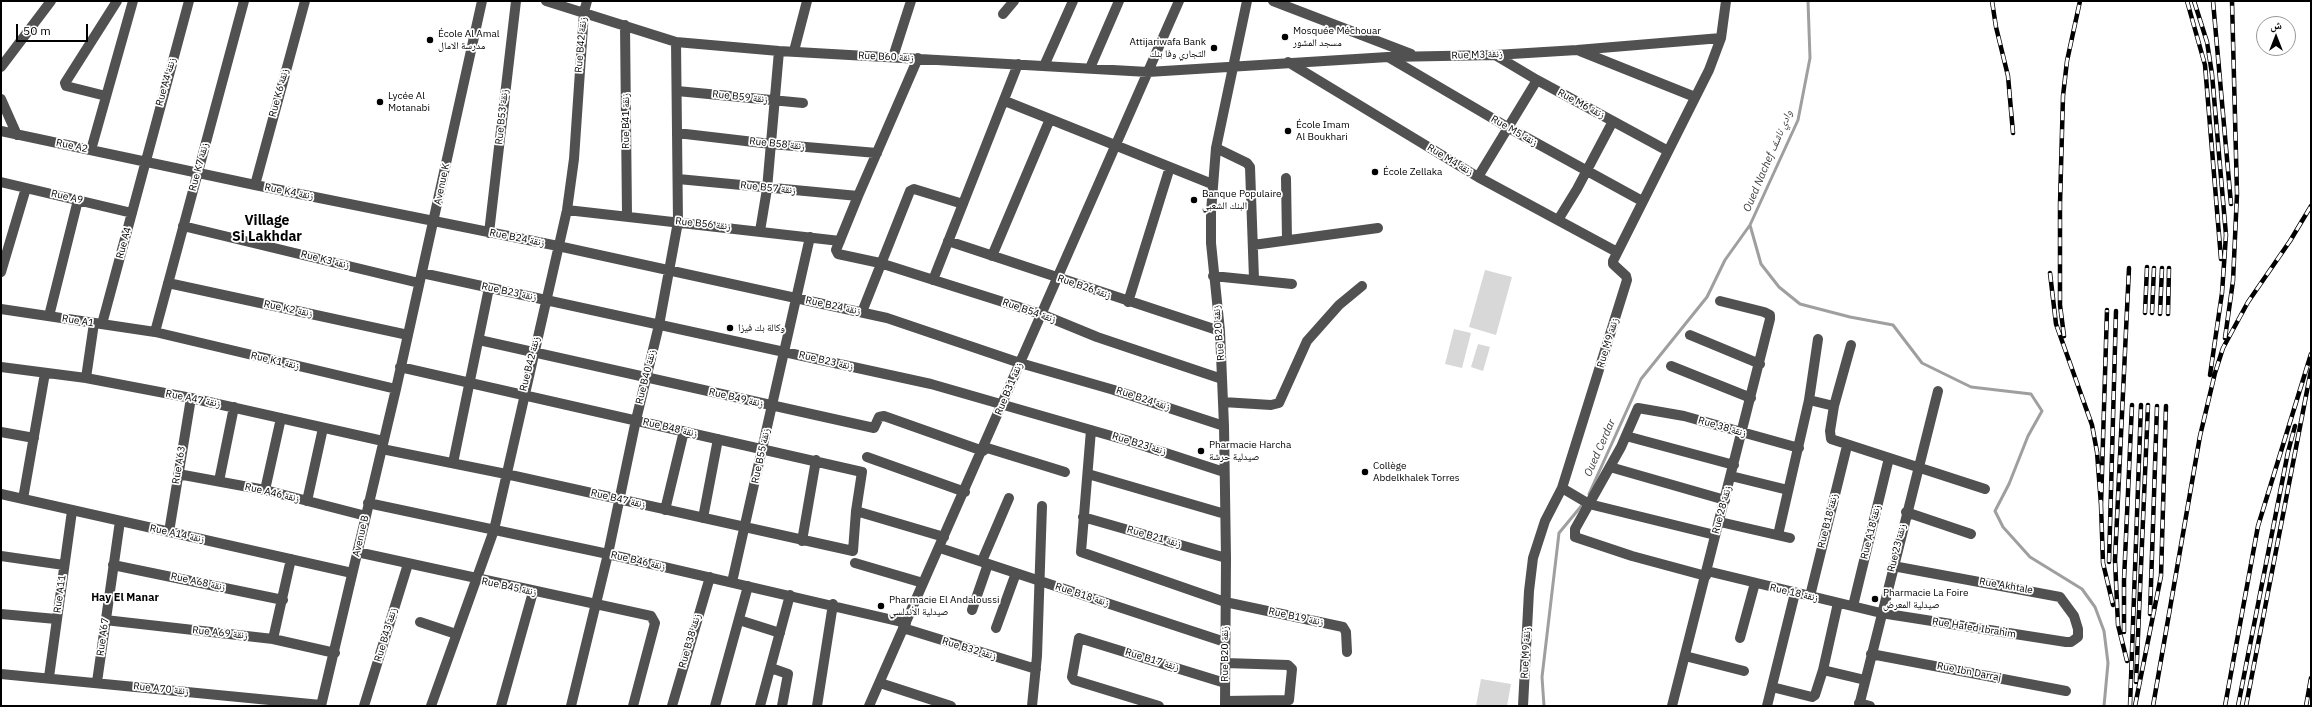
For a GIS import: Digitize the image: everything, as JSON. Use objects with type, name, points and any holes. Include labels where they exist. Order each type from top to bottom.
[{"type":"street","points":[[1,67],[51,1]]},
{"type":"street","points":[[106,96],[66,86],[64,83],[117,1]]},
{"type":"street","points":[[91,150],[133,1]]},
{"type":"street","name":"Rue A4 زنقة","points":[[144,162],[189,1]]},
{"type":"street","name":"Rue K7 زنقة","points":[[155,332],[244,1]]},
{"type":"street","name":"Rue K6 زنقة","points":[[255,185],[304,1]]},
{"type":"street","name":"Avenue K","points":[[400,367],[482,1]]},
{"type":"street","name":"Rue B53 زنقة","points":[[489,233],[516,1]]},
{"type":"street","name":"Rue B60 زنقة","points":[[546,1],[676,42],[794,51],[1148,72],[1232,66]]},
{"type":"street","name":"Rue B42 زنقة","points":[[431,706],[456,634],[478,580],[494,530],[523,395],[566,210],[574,159],[584,12],[587,1]]},
{"type":"street","points":[[794,51],[807,1]]},
{"type":"street","points":[[1003,14],[1014,1]]},
{"type":"street","points":[[1044,66],[1073,1]]},
{"type":"street","points":[[1090,68],[1119,1]]},
{"type":"street","name":"Rue B31 زنقة","points":[[869,706],[965,492],[1114,145],[1179,1]]},
{"type":"street","name":"Rue B20 زنقة","points":[[1225,704],[1226,558],[1224,426],[1220,332],[1213,276],[1211,243],[1212,184],[1216,148],[1232,66],[1247,1]]},
{"type":"street","points":[[1273,1],[1416,56]]},
{"type":"street","points":[[1617,252],[1709,70],[1721,38],[1726,1]]},
{"type":"street","points":[[893,57],[908,2]]},
{"type":"street","name":"Rue B41 زنقة","points":[[625,25],[627,216]]},
{"type":"street","name":"Rue M3 زنقة","points":[[1232,66],[1388,57],[1577,50],[1721,38]]},
{"type":"street","name":"Rue B40 زنقة","points":[[571,706],[596,606],[645,378],[659,325],[678,222],[676,42]]},
{"type":"street","points":[[760,231],[767,188],[779,50]]},
{"type":"street","points":[[1577,50],[1695,97]]},
{"type":"street","name":"Rue M6 زنقة","points":[[1495,54],[1537,80],[1668,151]]},
{"type":"street","name":"Rue M5 زنقة","points":[[1388,57],[1509,128],[1642,201]]},
{"type":"street","points":[[838,245],[918,58]]},
{"type":"street","name":"Rue M4 زنقة","points":[[1288,62],[1478,177],[1617,252]]},
{"type":"street","points":[[933,280],[1005,101],[1018,64]]},
{"type":"street","points":[[1478,177],[1537,80]]},
{"type":"street","name":"Rue B59 زنقة","points":[[677,91],[803,103]]},
{"type":"street","points":[[1,99],[17,135]]},
{"type":"street","points":[[1005,101],[1212,184]]},
{"type":"street","points":[[992,256],[1050,119]]},
{"type":"street","points":[[1558,220],[1613,121]]},
{"type":"street","name":"Rue A2","points":[[1,131],[144,162]]},
{"type":"street","name":"Rue B58 زنقة","points":[[677,133],[877,154]]},
{"type":"street","points":[[1216,148],[1247,163],[1250,167],[1254,279]]},
{"type":"street","name":"Rue K4 زنقة","points":[[144,162],[433,222]]},
{"type":"street","name":"Rue A4","points":[[86,378],[98,324],[132,213],[144,162]]},
{"type":"street","points":[[1128,302],[1170,167]]},
{"type":"street","points":[[1286,178],[1287,240]]},
{"type":"street","name":"Rue B57 زنقة","points":[[678,179],[858,196]]},
{"type":"street","name":"Rue A9","points":[[1,182],[132,213]]},
{"type":"street","points":[[2,266],[26,188]]},
{"type":"street","points":[[862,312],[880,263],[911,190],[963,204]]},
{"type":"street","points":[[49,316],[78,200]]},
{"type":"street","name":"Rue B56 زنقة","points":[[566,210],[810,237],[838,245]]},
{"type":"street","name":"Rue B24 زنقة","points":[[433,222],[558,246],[669,272],[901,321],[1020,363],[1114,390],[1224,426]]},
{"type":"street","name":"Rue K3 زنقة","points":[[183,226],[420,278]]},
{"type":"street","points":[[1253,245],[1378,228]]},
{"type":"street","name":"Rue B55 زنقة","points":[[732,582],[746,528],[761,449],[810,237]]},
{"type":"street","name":"Rue B26 زنقة","points":[[948,241],[1220,332]]},
{"type":"street","name":"Rue B54 زنقة","points":[[838,245],[840,255],[880,263],[1041,314],[1098,337],[1222,379]]},
{"type":"street","name":"Rue M9 زنقة","points":[[1523,706],[1529,591],[1533,558],[1545,521],[1562,488],[1627,280],[1625,275],[1613,264],[1617,252]]},
{"type":"street","points":[[1213,276],[1292,284]]},
{"type":"street","name":"Rue B23 زنقة","points":[[420,278],[489,288],[931,384],[1002,406],[1091,430],[1224,472]]},
{"type":"street","name":"Rue K2 زنقة","points":[[168,283],[408,334]]},
{"type":"street","points":[[1223,402],[1271,405],[1279,403],[1307,341],[1339,305],[1362,286]]},
{"type":"street","points":[[453,463],[489,288]]},
{"type":"street","name":"Rue 28 زنقة","points":[[1672,706],[1732,476],[1770,318],[1768,314],[1720,301]]},
{"type":"street","name":"Rue A1","points":[[1,308],[155,332]]},
{"type":"street","name":"Rue K1 زنقة","points":[[155,332],[396,389]]},
{"type":"street","points":[[1690,335],[1760,364]]},
{"type":"street","points":[[1778,535],[1809,400],[1818,339]]},
{"type":"street","name":"Rue B49 زنقة","points":[[479,340],[874,428],[879,417],[884,416],[983,449]]},
{"type":"street","points":[[1851,345],[1834,406],[1830,437],[1833,441],[1985,489]]},
{"type":"street","name":"Rue A47 زنقة","points":[[1,366],[86,378],[234,407],[324,428],[383,445]]},
{"type":"street","points":[[1671,366],[1751,398]]},
{"type":"street","name":"Avenue B","points":[[321,706],[335,653],[400,367]]},
{"type":"street","name":"Rue B48 زنقة","points":[[400,367],[470,384],[816,460],[862,472],[856,511],[853,552]]},
{"type":"street","points":[[23,499],[45,373]]},
{"type":"street","name":"Rue 23 زنقة","points":[[1859,705],[1906,512],[1938,391]]},
{"type":"street","name":"Rue A63","points":[[169,532],[190,398]]},
{"type":"street","points":[[1809,400],[1834,406]]},
{"type":"street","points":[[219,481],[234,407]]},
{"type":"street","name":"Rue 38 زنقة","points":[[1626,436],[1637,410],[1639,407],[1643,407],[1799,448]]},
{"type":"street","points":[[265,490],[281,418]]},
{"type":"street","points":[[307,501],[324,428]]},
{"type":"street","points":[[1091,430],[1080,548],[1083,553],[1225,602]]},
{"type":"street","points":[[665,510],[684,431]]},
{"type":"street","points":[[1,432],[34,438]]},
{"type":"street","points":[[1588,504],[1626,436],[1734,466]]},
{"type":"street","points":[[703,518],[718,439]]},
{"type":"street","name":"Rue B47 زنقة","points":[[383,445],[453,463],[853,552]]},
{"type":"street","name":"Rue B18 زنقة","points":[[1810,596],[1846,446]]},
{"type":"street","points":[[983,449],[1065,472]]},
{"type":"street","points":[[867,458],[965,492]]},
{"type":"street","name":"Rue A18 زنقة","points":[[1853,606],[1889,458]]},
{"type":"street","points":[[802,541],[816,460]]},
{"type":"street","points":[[1610,467],[1725,500]]},
{"type":"street","name":"Rue A46 زنقة","points":[[178,474],[265,490],[366,516]]},
{"type":"street","points":[[1088,474],[1225,514]]},
{"type":"street","points":[[1732,476],[1788,490]]},
{"type":"street","points":[[1562,488],[1588,504],[1716,535]]},
{"type":"street","name":"Rue A14 زنقة","points":[[1,494],[352,573]]},
{"type":"street","points":[[972,610],[985,563],[1009,498]]},
{"type":"street","name":"Rue B46 زنقة","points":[[368,503],[833,604],[905,626]]},
{"type":"street","name":"Rue 18 زنقة","points":[[1588,504],[1574,531],[1575,538],[1632,556],[1881,613]]},
{"type":"street","points":[[1032,706],[1036,669],[1042,506]]},
{"type":"street","name":"Rue A11","points":[[49,677],[72,511]]},
{"type":"street","points":[[856,511],[944,537]]},
{"type":"street","points":[[1906,512],[1971,534]]},
{"type":"street","name":"Rue B21 زنقة","points":[[1083,517],[1226,558]]},
{"type":"street","name":"Rue A67","points":[[97,682],[120,521]]},
{"type":"street","points":[[1720,522],[1790,538]]},
{"type":"street","name":"Rue B18 زنقة","points":[[940,548],[1225,642]]},
{"type":"street","name":"Rue B45 زنقة","points":[[357,552],[596,606],[651,616],[654,620],[654,626],[633,706]]},
{"type":"street","points":[[1,556],[64,565]]},
{"type":"street","points":[[273,639],[291,559]]},
{"type":"street","points":[[855,562],[923,583]]},
{"type":"street","name":"Rue B43 زنقة","points":[[364,706],[408,564]]},
{"type":"street","name":"Rue A68 زنقة","points":[[113,565],[283,600]]},
{"type":"street","name":"Rue Akhtale","points":[[1893,566],[2060,597],[2074,616],[2078,629],[2078,637],[2071,642],[2066,642]]},
{"type":"street","points":[[996,628],[1016,573]]},
{"type":"street","name":"Rue B38 زنقة","points":[[672,706],[710,577]]},
{"type":"street","points":[[1740,638],[1755,584]]},
{"type":"street","points":[[715,706],[748,586]]},
{"type":"street","points":[[501,706],[533,592]]},
{"type":"street","points":[[1767,706],[1795,593]]},
{"type":"street","points":[[760,706],[790,595]]},
{"type":"street","name":"Rue B19 زنقة","points":[[1225,602],[1343,627],[1346,632],[1347,652]]},
{"type":"street","points":[[1772,687],[1812,697],[1815,695],[1823,670],[1838,603]]},
{"type":"street","points":[[817,706],[833,604]]},
{"type":"street","name":"Rue Hafed Ibrahim","points":[[1881,613],[2066,642]]},
{"type":"street","points":[[1,614],[56,619]]},
{"type":"street","name":"Rue A69 زنقة","points":[[105,620],[273,639],[335,653]]},
{"type":"street","points":[[739,620],[780,633]]},
{"type":"street","points":[[420,622],[456,634]]},
{"type":"street","name":"Rue B32 زنقة","points":[[905,626],[1036,669]]},
{"type":"street","name":"Rue B17 زنقة","points":[[1159,706],[1074,680],[1072,674],[1079,638],[1225,683]]},
{"type":"street","name":"Rue Ibn Darraj","points":[[1871,654],[2066,691]]},
{"type":"street","points":[[1686,656],[1744,671]]},
{"type":"street","points":[[1225,663],[1288,665],[1292,669],[1289,700],[1225,704]]},
{"type":"street","points":[[771,668],[788,674],[782,706]]},
{"type":"street","points":[[1823,670],[1865,680]]},
{"type":"street","name":"Rue A70 زنقة","points":[[1,674],[49,677],[321,706]]},
{"type":"street","points":[[880,683],[945,705]]},
{"type":"street","points":[[1859,705],[1870,706]]},
{"type":"shaded area","points":[[1485,270],[1512,277],[1496,335],[1469,327]]},
{"type":"shaded area","points":[[1454,329],[1471,333],[1462,368],[1445,364]]},
{"type":"shaded area","points":[[1478,344],[1490,347],[1483,371],[1471,367]]},
{"type":"shaded area","points":[[1481,679],[1511,684],[1507,706],[1476,706]]},
{"type":"waterway","name":"Oued Nachef وادي ناشف","points":[[1808,1],[1810,58],[1798,120],[1750,225],[1761,264],[1779,287],[1800,304],[1850,317],[1893,325],[1922,363],[1971,387],[2031,394],[2042,411],[2028,436],[2009,484],[1995,511],[2003,527],[2030,557],[2082,589],[2095,607],[2104,631],[2108,663],[2104,706]]},
{"type":"waterway","name":"Oued Cerdar","points":[[1589,494],[1641,379],[1707,297],[1725,260],[1750,225]]},
{"type":"waterway","name":"Oued Cerdar","points":[[1544,706],[1542,677],[1559,533],[1583,504]]},
{"type":"railway","points":[[1992,1],[1996,27],[2008,76],[2013,133]]},
{"type":"railway","points":[[2064,336],[2060,305],[2060,204],[2063,96],[2067,61],[2080,1]]},
{"type":"railway","points":[[2187,1],[2205,65],[2221,259]]},
{"type":"railway","points":[[2194,1],[2207,42],[2212,74],[2226,235],[2222,293],[2210,375]]},
{"type":"railway","points":[[2213,1],[2231,204]]},
{"type":"railway","points":[[2225,338],[2233,281],[2237,194],[2232,1]]},
{"type":"railway","points":[[2153,706],[2200,436],[2215,373],[2223,348],[2248,302],[2290,241],[2311,206]]},
{"type":"railway","points":[[2145,313],[2147,267]]},
{"type":"railway","points":[[2127,661],[2118,625],[2115,560],[2129,268]]},
{"type":"railway","points":[[2152,313],[2154,268]]},
{"type":"railway","points":[[2160,314],[2162,268]]},
{"type":"railway","points":[[2168,314],[2169,268]]},
{"type":"railway","points":[[2050,273],[2056,324],[2092,425],[2097,452],[2101,505],[2107,310]]},
{"type":"railway","points":[[2109,562],[2116,311]]},
{"type":"railway","points":[[2225,706],[2258,526],[2311,354]]},
{"type":"railway","points":[[2246,706],[2311,370]]},
{"type":"railway","points":[[2124,632],[2124,580],[2132,405]]},
{"type":"railway","points":[[2130,706],[2141,405]]},
{"type":"railway","points":[[2136,682],[2148,405]]},
{"type":"railway","points":[[2150,614],[2157,406]]},
{"type":"railway","points":[[2135,706],[2161,576],[2166,406]]},
{"type":"railway","points":[[2238,706],[2288,452],[2295,426]]},
{"type":"railway","points":[[2101,505],[2103,563],[2113,605]]},
{"type":"railway","points":[[2306,706],[2311,678]]},
{"type":"place","name":"Mosquée Méchouar مسجد المشور","points":[[1285,37]]},
{"type":"place","name":"École Al Amal مدرسة الامال","points":[[430,40]]},
{"type":"place","name":"Attijariwafa Bank التجاري وفا بنك","points":[[1214,48]]},
{"type":"place","name":"Lycée Al Motanabi","points":[[380,102]]},
{"type":"place","name":"École Imam Al Boukhari","points":[[1288,131]]},
{"type":"place","name":"École Zellaka","points":[[1375,172]]},
{"type":"place","name":"Banque Populaire البنك الشعبي","points":[[1194,200]]},
{"type":"place","name":"وكالة بك فيزا","points":[[730,328]]},
{"type":"place","name":"Pharmacie Harcha صيدلية حرشة","points":[[1201,451]]},
{"type":"place","name":"Collège Abdelkhalek Torres","points":[[1365,472]]},
{"type":"place","name":"Pharmacie La Foire صيدلية المعرض","points":[[1875,599]]},
{"type":"place","name":"Pharmacie El Andaloussi صيدلية الأندلسي","points":[[881,606]]},
{"type":"district","name":"Village Si Lakhdar","points":[[267,230]]},
{"type":"district","name":"Hay El Manar","points":[[125,598]]}]
